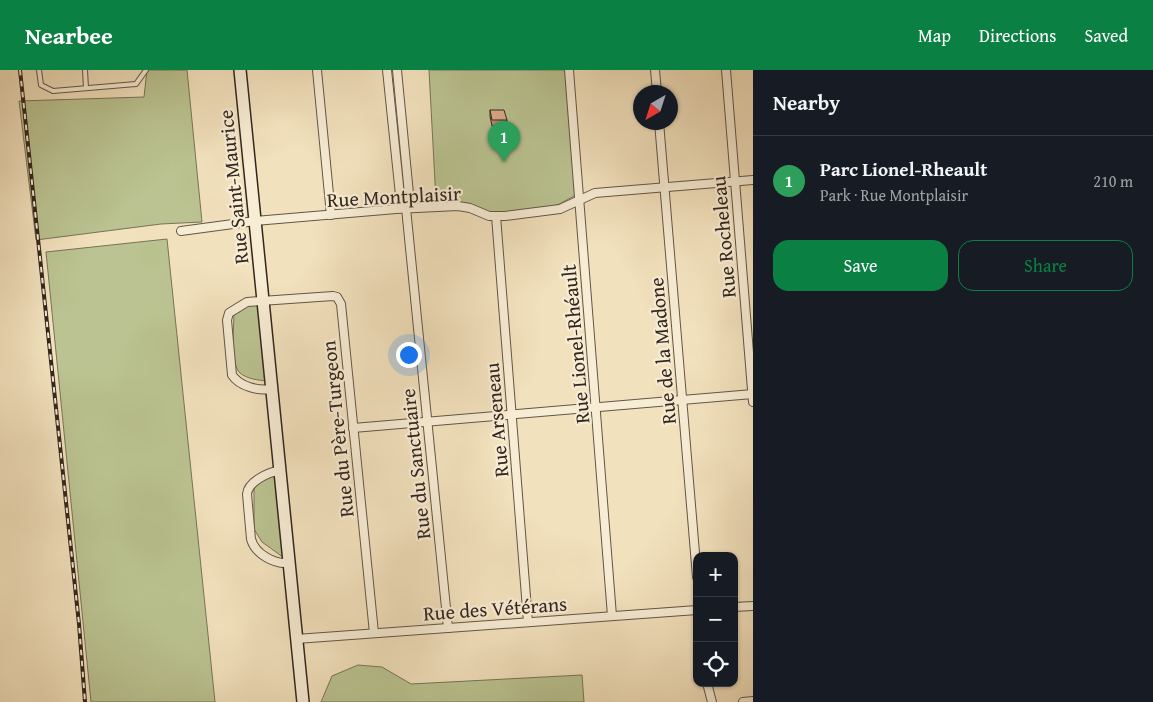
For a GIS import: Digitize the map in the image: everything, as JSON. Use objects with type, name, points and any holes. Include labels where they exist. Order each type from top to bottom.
[{"type":"street","name":"Rue Saint-Maurice","points":[[240,70],[302,702]]},
{"type":"street","points":[[317,70],[332,215]]},
{"type":"street","name":"Rue du Sanctuaire","points":[[387,70],[400,195],[406,208]]},
{"type":"street","name":"Rue du Sanctuaire","points":[[397,70],[409,194],[406,208],[448,628]]},
{"type":"street","name":"Rue Lionel-Rhéault","points":[[569,70],[612,616]]},
{"type":"street","points":[[655,70],[656,85]]},
{"type":"street","name":"Rue Rocheleau","points":[[726,70],[753,397]]},
{"type":"street","points":[[389,88],[399,88]]},
{"type":"street","name":"Rue de la Madone","points":[[660,130],[695,552]]},
{"type":"street","name":"Rue Montplaisir","points":[[180,230],[406,208],[462,206],[486,215],[496,216],[554,210],[595,193],[753,180]]},
{"type":"street","name":"Rue Arseneau","points":[[496,216],[528,622]]},
{"type":"street","name":"Rue du Père-Turgeon","points":[[263,300],[333,296],[339,298],[374,633]]},
{"type":"street","points":[[263,300],[244,302],[227,316],[232,371],[234,378],[240,383],[262,390],[272,389]]},
{"type":"street","points":[[353,428],[682,400],[753,397]]},
{"type":"street","points":[[279,471],[269,473],[248,489],[249,521],[252,541],[257,550],[274,561],[288,563]]},
{"type":"street","points":[[738,607],[753,606]]},
{"type":"street","name":"Rue des Vétérans","points":[[296,639],[693,610]]},
{"type":"street","points":[[708,687],[712,702]]},
{"type":"street","points":[[743,702],[753,701]]},
{"type":"lane","points":[[40,70],[41,85],[53,91],[136,84],[146,70]]},
{"type":"lane","points":[[85,70],[86,88]]},
{"type":"green space","points":[[147,70],[187,70],[202,222],[161,224],[36,240],[19,101],[144,97]]},
{"type":"green space","points":[[429,70],[569,70],[576,195],[550,209],[496,215],[442,205],[436,201]]},
{"type":"green space","points":[[167,239],[215,702],[91,702],[46,252]]},
{"type":"green space","points":[[257,300],[266,381],[249,378],[240,373],[235,362],[234,353],[234,312]]},
{"type":"green space","points":[[276,470],[287,560],[262,542],[254,529],[254,483]]},
{"type":"green space","points":[[358,665],[382,667],[411,684],[582,675],[584,702],[321,702],[332,676]]},
{"type":"building","points":[[490,110],[504,110],[507,120],[492,120]]},
{"type":"railway","points":[[20,70],[79,624],[85,702]]},
{"type":"place","name":"Parc Lionel-Rheault","points":[[504,162]]}]
